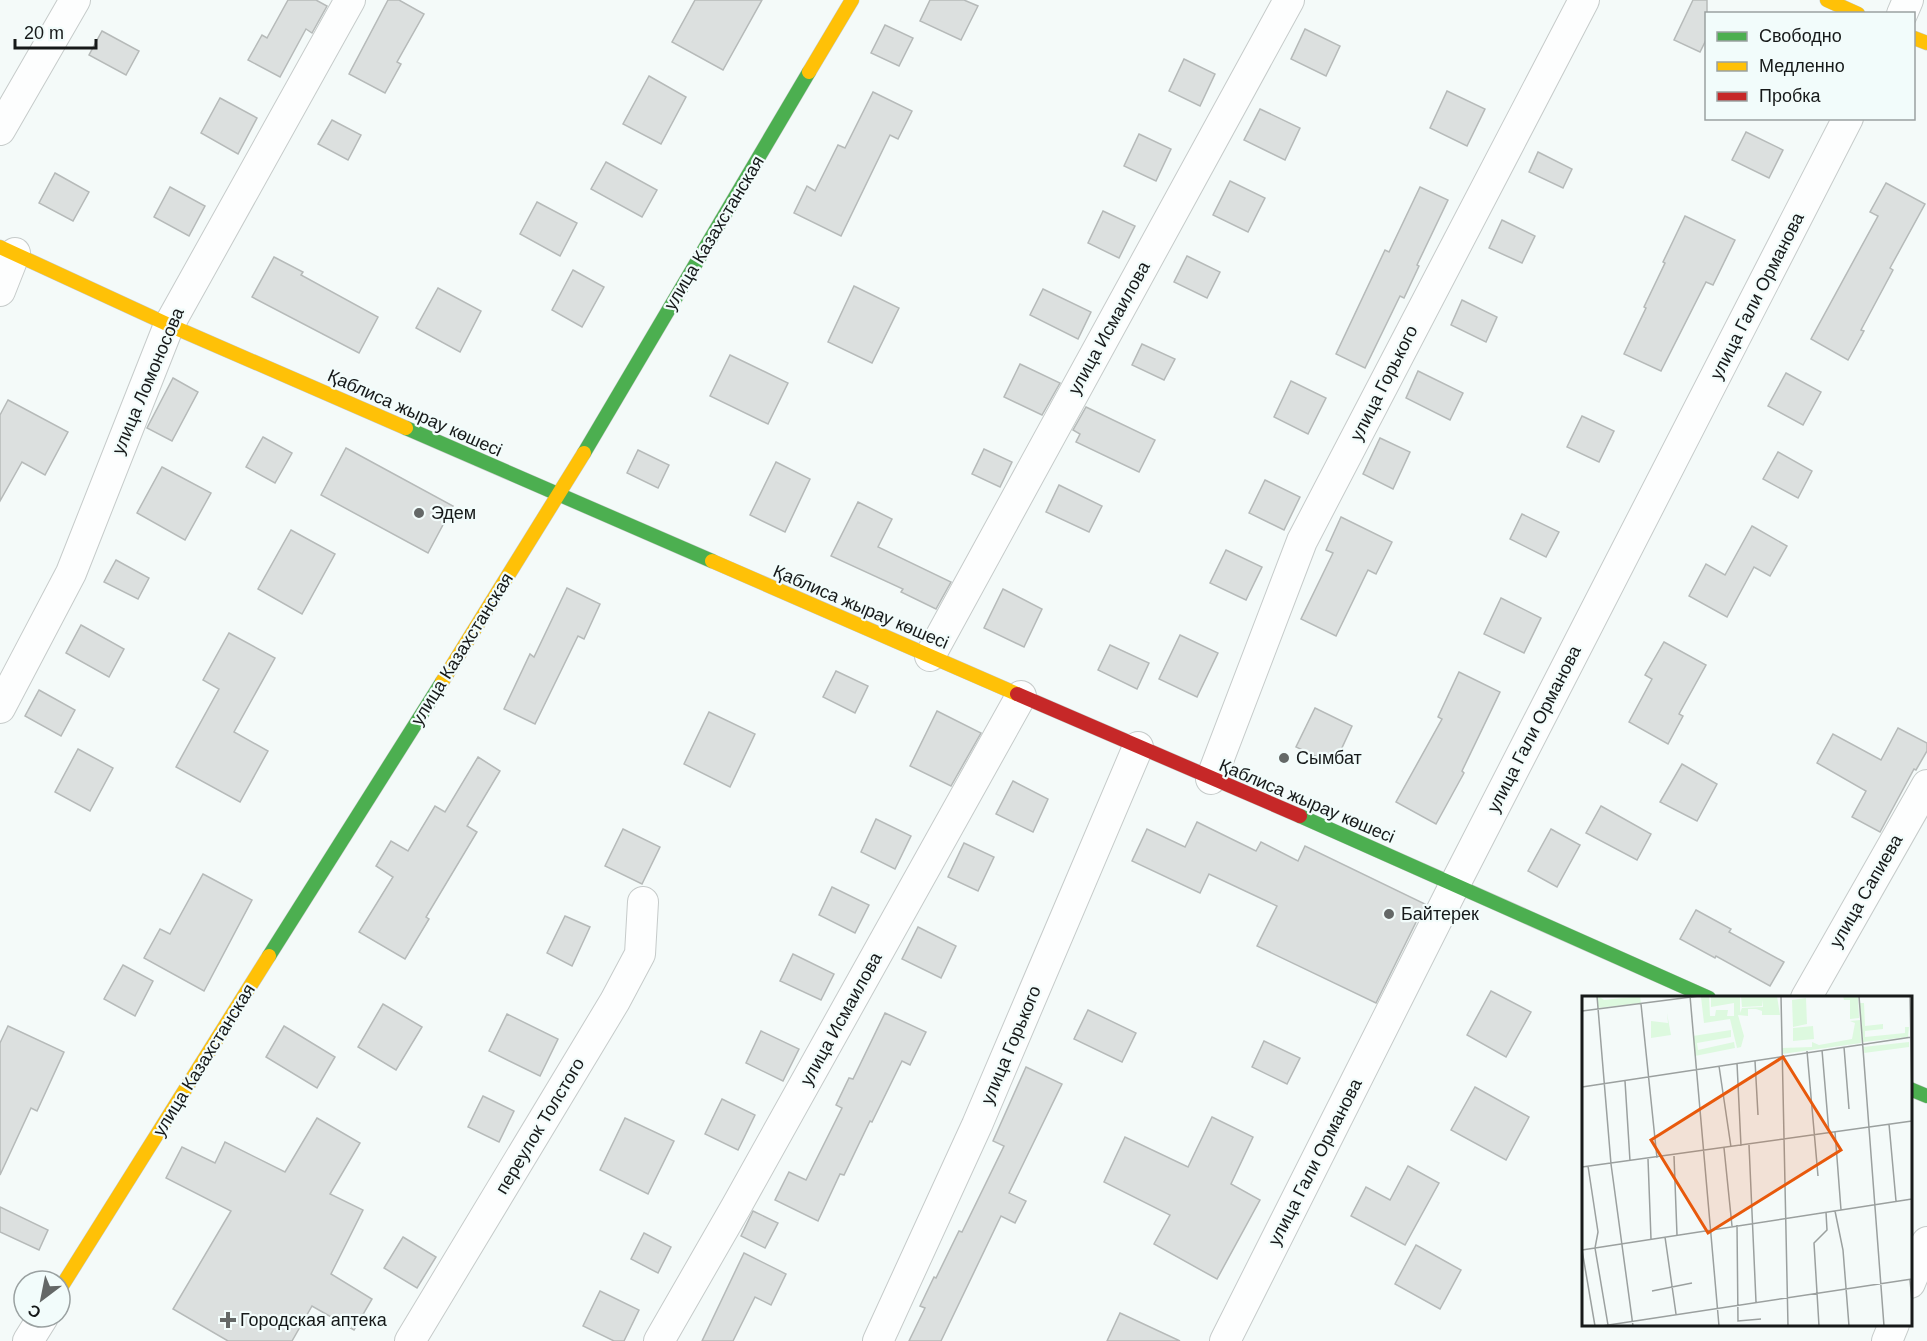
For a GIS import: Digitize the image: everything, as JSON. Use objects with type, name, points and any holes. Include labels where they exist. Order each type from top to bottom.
[{"type":"street","points":[[0,130],[75,0]]},
{"type":"street","name":"улица Ломоносова","points":[[0,708],[71,573],[169,325],[350,0]]},
{"type":"street","name":"улица Казахстанская","points":[[72,1270],[559,495],[852,0]]},
{"type":"street","name":"улица Исмаилова","points":[[930,656],[1289,0]]},
{"type":"street","name":"улица Горького","points":[[1211,779],[1302,541],[1584,0]]},
{"type":"street","points":[[1827,0],[1854,12]]},
{"type":"street","name":"улица Гали Орманова","points":[[1225,1341],[1455,884],[1847,120]]},
{"type":"street","points":[[0,291],[8,250]]},
{"type":"street","name":"Қаблиса жырау көшесі","points":[[8,250],[169,325],[1455,884],[1705,996]]},
{"type":"street","name":"улица Исмаилова","points":[[659,1341],[1021,696]]},
{"type":"street","name":"улица Горького","points":[[878,1341],[977,1125],[1138,747]]},
{"type":"street","name":"улица Сапиева","points":[[1807,996],[1927,785]]},
{"type":"street","name":"переулок Толстого","points":[[410,1341],[615,1001],[640,954],[643,902]]},
{"type":"street","points":[[1912,1089],[1927,1096]]},
{"type":"street","points":[[1912,1280],[1927,1242]]},
{"type":"street","points":[[1887,1341],[1893,1326]]},
{"type":"building","points":[[288,0],[316,0],[327,6],[312,33],[306,29],[280,77],[248,60],[262,35],[267,38]]},
{"type":"building","points":[[388,0],[399,0],[424,14],[397,62],[401,64],[385,93],[349,74]]},
{"type":"building","points":[[695,0],[762,0],[723,70],[672,42]]},
{"type":"building","points":[[930,0],[964,0],[978,6],[961,40],[920,21]]},
{"type":"building","points":[[1693,0],[1707,0],[1705,42],[1700,52],[1674,40]]},
{"type":"building","points":[[885,25],[913,38],[899,66],[871,53]]},
{"type":"building","points":[[1305,29],[1340,46],[1326,76],[1291,59]]},
{"type":"building","points":[[102,31],[139,51],[126,75],[89,55]]},
{"type":"building","points":[[1184,59],[1215,74],[1200,106],[1169,91]]},
{"type":"building","points":[[649,76],[686,97],[661,144],[623,124]]},
{"type":"building","points":[[1447,91],[1485,109],[1467,146],[1430,128]]},
{"type":"building","points":[[873,92],[912,111],[898,139],[890,135],[841,236],[794,213],[807,186],[815,191],[838,145],[845,148]]},
{"type":"building","points":[[220,98],[257,118],[238,154],[201,133]]},
{"type":"building","points":[[1260,109],[1300,128],[1285,160],[1244,140]]},
{"type":"building","points":[[332,120],[361,135],[348,160],[318,144]]},
{"type":"building","points":[[1746,132],[1783,150],[1769,178],[1732,160]]},
{"type":"building","points":[[1139,134],[1171,149],[1156,181],[1124,166]]},
{"type":"building","points":[[1538,152],[1572,169],[1563,188],[1529,172]]},
{"type":"building","points":[[606,162],[657,190],[642,217],[591,189]]},
{"type":"building","points":[[55,173],[89,192],[73,221],[39,203]]},
{"type":"building","points":[[1230,181],[1265,198],[1248,232],[1213,215]]},
{"type":"building","points":[[1886,183],[1925,204],[1890,268],[1893,270],[1848,360],[1811,339],[1878,216],[1870,212]]},
{"type":"building","points":[[170,187],[205,206],[189,236],[154,217]]},
{"type":"building","points":[[1420,187],[1448,200],[1404,298],[1400,296],[1365,368],[1336,354],[1385,250],[1389,252]]},
{"type":"building","points":[[537,202],[577,223],[560,256],[520,234]]},
{"type":"building","points":[[1103,211],[1135,226],[1119,258],[1088,243]]},
{"type":"building","points":[[1685,216],[1735,240],[1713,285],[1706,282],[1661,371],[1624,354]]},
{"type":"building","points":[[1502,220],[1535,236],[1522,263],[1489,248]]},
{"type":"building","points":[[1187,256],[1220,272],[1207,298],[1174,282]]},
{"type":"building","points":[[274,257],[303,272],[301,275],[378,317],[359,353],[252,297]]},
{"type":"building","points":[[573,270],[604,287],[582,327],[552,310]]},
{"type":"building","points":[[854,286],[899,308],[872,363],[828,342]]},
{"type":"building","points":[[438,288],[481,311],[460,352],[416,328]]},
{"type":"building","points":[[1043,289],[1091,312],[1078,339],[1030,315]]},
{"type":"building","points":[[1462,300],[1497,317],[1486,342],[1451,325]]},
{"type":"building","points":[[1142,344],[1175,359],[1164,380],[1132,365]]},
{"type":"building","points":[[730,355],[788,383],[768,424],[710,396]]},
{"type":"building","points":[[1020,364],[1060,383],[1042,415],[1004,397]]},
{"type":"building","points":[[1418,371],[1463,393],[1450,420],[1406,398]]},
{"type":"building","points":[[1786,373],[1821,392],[1803,425],[1768,406]]},
{"type":"building","points":[[173,378],[198,392],[172,441],[147,428]]},
{"type":"building","points":[[1291,381],[1326,398],[1308,434],[1274,417]]},
{"type":"building","points":[[8,400],[68,432],[45,475],[22,462],[0,501],[0,415]]},
{"type":"building","points":[[1086,407],[1155,440],[1139,472],[1076,442],[1080,434],[1073,430]]},
{"type":"building","points":[[1582,416],[1614,431],[1599,462],[1567,447]]},
{"type":"building","points":[[263,437],[292,453],[275,483],[246,467]]},
{"type":"building","points":[[1380,438],[1410,452],[1393,489],[1363,474]]},
{"type":"building","points":[[346,448],[453,506],[428,553],[321,495]]},
{"type":"building","points":[[984,449],[1012,462],[1000,487],[972,474]]},
{"type":"building","points":[[638,450],[669,465],[658,488],[627,473]]},
{"type":"building","points":[[1778,452],[1812,471],[1798,498],[1763,479]]},
{"type":"building","points":[[776,462],[810,479],[785,532],[750,515]]},
{"type":"building","points":[[162,467],[211,493],[185,540],[137,513]]},
{"type":"building","points":[[1265,480],[1300,497],[1284,530],[1249,513]]},
{"type":"building","points":[[1059,485],[1102,506],[1089,532],[1046,512]]},
{"type":"building","points":[[858,502],[892,519],[878,547],[951,582],[936,609],[901,592],[903,589],[831,556]]},
{"type":"building","points":[[1522,514],[1559,532],[1546,557],[1510,539]]},
{"type":"building","points":[[1341,517],[1392,542],[1376,574],[1368,570],[1336,636],[1301,619],[1333,553],[1326,550]]},
{"type":"building","points":[[1752,526],[1787,546],[1770,576],[1754,567],[1727,617],[1689,596],[1706,564],[1725,575]]},
{"type":"building","points":[[291,530],[335,554],[302,614],[258,589]]},
{"type":"building","points":[[1226,550],[1262,567],[1246,600],[1210,583]]},
{"type":"building","points":[[116,560],[149,578],[138,599],[104,582]]},
{"type":"building","points":[[567,588],[600,604],[584,639],[578,636],[535,724],[504,709],[530,654],[534,657]]},
{"type":"building","points":[[1003,589],[1042,609],[1024,647],[984,628]]},
{"type":"building","points":[[1501,598],[1541,618],[1524,653],[1484,634]]},
{"type":"building","points":[[81,625],[124,649],[109,677],[66,653]]},
{"type":"building","points":[[229,633],[275,658],[234,732],[268,751],[240,802],[176,767],[219,689],[203,680]]},
{"type":"building","points":[[1180,635],[1218,653],[1197,697],[1159,679]]},
{"type":"building","points":[[1664,642],[1706,665],[1679,714],[1683,716],[1668,744],[1629,722],[1652,679],[1645,675]]},
{"type":"building","points":[[1110,645],[1149,663],[1137,689],[1098,670]]},
{"type":"building","points":[[836,671],[868,686],[855,713],[823,697]]},
{"type":"building","points":[[1459,672],[1500,692],[1462,771],[1464,773],[1436,824],[1396,802],[1442,719],[1438,717]]},
{"type":"building","points":[[39,690],[75,710],[61,736],[25,716]]},
{"type":"building","points":[[1315,708],[1352,726],[1334,765],[1296,747]]},
{"type":"building","points":[[937,711],[981,733],[951,786],[910,766]]},
{"type":"building","points":[[709,712],[755,734],[730,787],[684,764]]},
{"type":"building","points":[[1898,728],[1927,743],[1927,751],[1916,770],[1914,769],[1880,832],[1852,817],[1866,791],[1817,763],[1833,734],[1881,760]]},
{"type":"building","points":[[78,749],[113,768],[90,811],[55,792]]},
{"type":"building","points":[[478,757],[500,771],[467,826],[477,832],[426,917],[429,919],[405,959],[359,932],[393,877],[376,866],[391,841],[408,851],[435,806],[445,812]]},
{"type":"building","points":[[1682,764],[1717,784],[1697,821],[1660,802]]},
{"type":"building","points":[[1013,781],[1048,799],[1033,832],[996,814]]},
{"type":"building","points":[[1601,806],[1651,834],[1637,860],[1586,833]]},
{"type":"building","points":[[876,819],[911,836],[895,869],[861,852]]},
{"type":"building","points":[[1197,822],[1256,851],[1261,842],[1298,861],[1305,846],[1425,904],[1376,1003],[1257,946],[1277,906],[1209,874],[1200,893],[1132,861],[1147,829],[1185,847]]},
{"type":"building","points":[[623,829],[660,847],[642,884],[605,866]]},
{"type":"building","points":[[1551,829],[1580,845],[1557,887],[1528,871]]},
{"type":"building","points":[[964,843],[994,857],[978,891],[948,877]]},
{"type":"building","points":[[203,874],[252,900],[204,991],[144,958],[160,929],[170,934]]},
{"type":"building","points":[[832,887],[869,905],[855,933],[819,915]]},
{"type":"building","points":[[1696,910],[1731,929],[1729,932],[1784,962],[1770,986],[1680,939]]},
{"type":"building","points":[[565,916],[590,927],[572,966],[547,953]]},
{"type":"building","points":[[918,927],[956,946],[941,978],[902,959]]},
{"type":"building","points":[[793,954],[834,974],[821,1000],[780,981]]},
{"type":"building","points":[[123,965],[153,981],[135,1016],[104,999]]},
{"type":"building","points":[[1491,991],[1531,1012],[1506,1057],[1467,1035]]},
{"type":"building","points":[[383,1004],[422,1027],[396,1070],[358,1047]]},
{"type":"building","points":[[1088,1010],[1136,1033],[1122,1062],[1074,1039]]},
{"type":"building","points":[[885,1013],[926,1032],[910,1065],[902,1061],[844,1175],[840,1174],[818,1221],[775,1200],[789,1172],[806,1180],[842,1108],[836,1105],[849,1078],[853,1079]]},
{"type":"building","points":[[507,1014],[558,1039],[540,1076],[489,1051]]},
{"type":"building","points":[[8,1026],[64,1052],[37,1111],[31,1108],[0,1175],[0,1043]]},
{"type":"building","points":[[284,1026],[335,1057],[317,1088],[266,1057]]},
{"type":"building","points":[[761,1031],[799,1049],[783,1081],[746,1063]]},
{"type":"building","points":[[1264,1041],[1300,1058],[1287,1084],[1252,1067]]},
{"type":"building","points":[[1026,1067],[1062,1084],[1009,1193],[1026,1201],[1015,1223],[1001,1216],[941,1341],[909,1341],[925,1308],[920,1306],[934,1277],[936,1278],[959,1231],[962,1232],[1004,1146],[993,1141]]},
{"type":"building","points":[[1475,1087],[1529,1117],[1506,1160],[1451,1130]]},
{"type":"building","points":[[483,1096],[514,1111],[499,1142],[468,1127]]},
{"type":"building","points":[[722,1099],[755,1115],[738,1150],[705,1134]]},
{"type":"building","points":[[1212,1117],[1253,1137],[1231,1184],[1260,1200],[1217,1279],[1154,1244],[1170,1215],[1104,1182],[1125,1137],[1188,1167]]},
{"type":"building","points":[[317,1118],[360,1143],[330,1194],[363,1210],[331,1274],[372,1299],[354,1330],[312,1306],[292,1341],[228,1341],[173,1309],[231,1211],[166,1178],[182,1147],[215,1163],[225,1142],[285,1172]]},
{"type":"building","points":[[625,1118],[674,1141],[648,1194],[600,1170]]},
{"type":"building","points":[[1408,1166],[1439,1183],[1405,1245],[1351,1216],[1366,1187],[1390,1200]]},
{"type":"building","points":[[0,1207],[48,1230],[39,1250],[0,1232]]},
{"type":"building","points":[[753,1211],[778,1223],[765,1248],[741,1236]]},
{"type":"building","points":[[644,1233],[671,1247],[658,1273],[631,1259]]},
{"type":"building","points":[[403,1237],[436,1257],[417,1288],[384,1268]]},
{"type":"building","points":[[1416,1245],[1461,1270],[1440,1309],[1395,1284]]},
{"type":"building","points":[[744,1253],[786,1274],[771,1305],[755,1297],[733,1341],[702,1341]]},
{"type":"building","points":[[600,1291],[639,1310],[624,1341],[614,1341],[583,1326]]},
{"type":"building","points":[[1120,1313],[1180,1341],[1107,1341]]},
{"type":"traffic: fast","points":[[584,453],[809,72]]},
{"type":"traffic: fast","points":[[406,428],[712,561]]},
{"type":"traffic: fast","points":[[269,956],[442,682]]},
{"type":"traffic: fast","points":[[1300,816],[1705,996]]},
{"type":"traffic: fast","points":[[1912,1090],[1927,1096]]},
{"type":"traffic: slow","points":[[809,72],[852,0]]},
{"type":"traffic: slow","points":[[1827,0],[1854,12]]},
{"type":"traffic: slow","points":[[1915,38],[1927,43]]},
{"type":"traffic: slow","points":[[0,247],[169,325],[406,428]]},
{"type":"traffic: slow","points":[[442,682],[584,453]]},
{"type":"traffic: slow","points":[[712,561],[1017,694]]},
{"type":"traffic: slow","points":[[72,1270],[269,956]]},
{"type":"traffic: jam","points":[[1017,694],[1300,816]]},
{"type":"place","name":"Эдем","points":[[419,513]]},
{"type":"place","name":"Сымбат","points":[[1284,758]]},
{"type":"place","name":"Байтерек","points":[[1389,914]]},
{"type":"place","name":"Городская аптека","points":[[228,1320]]}]
